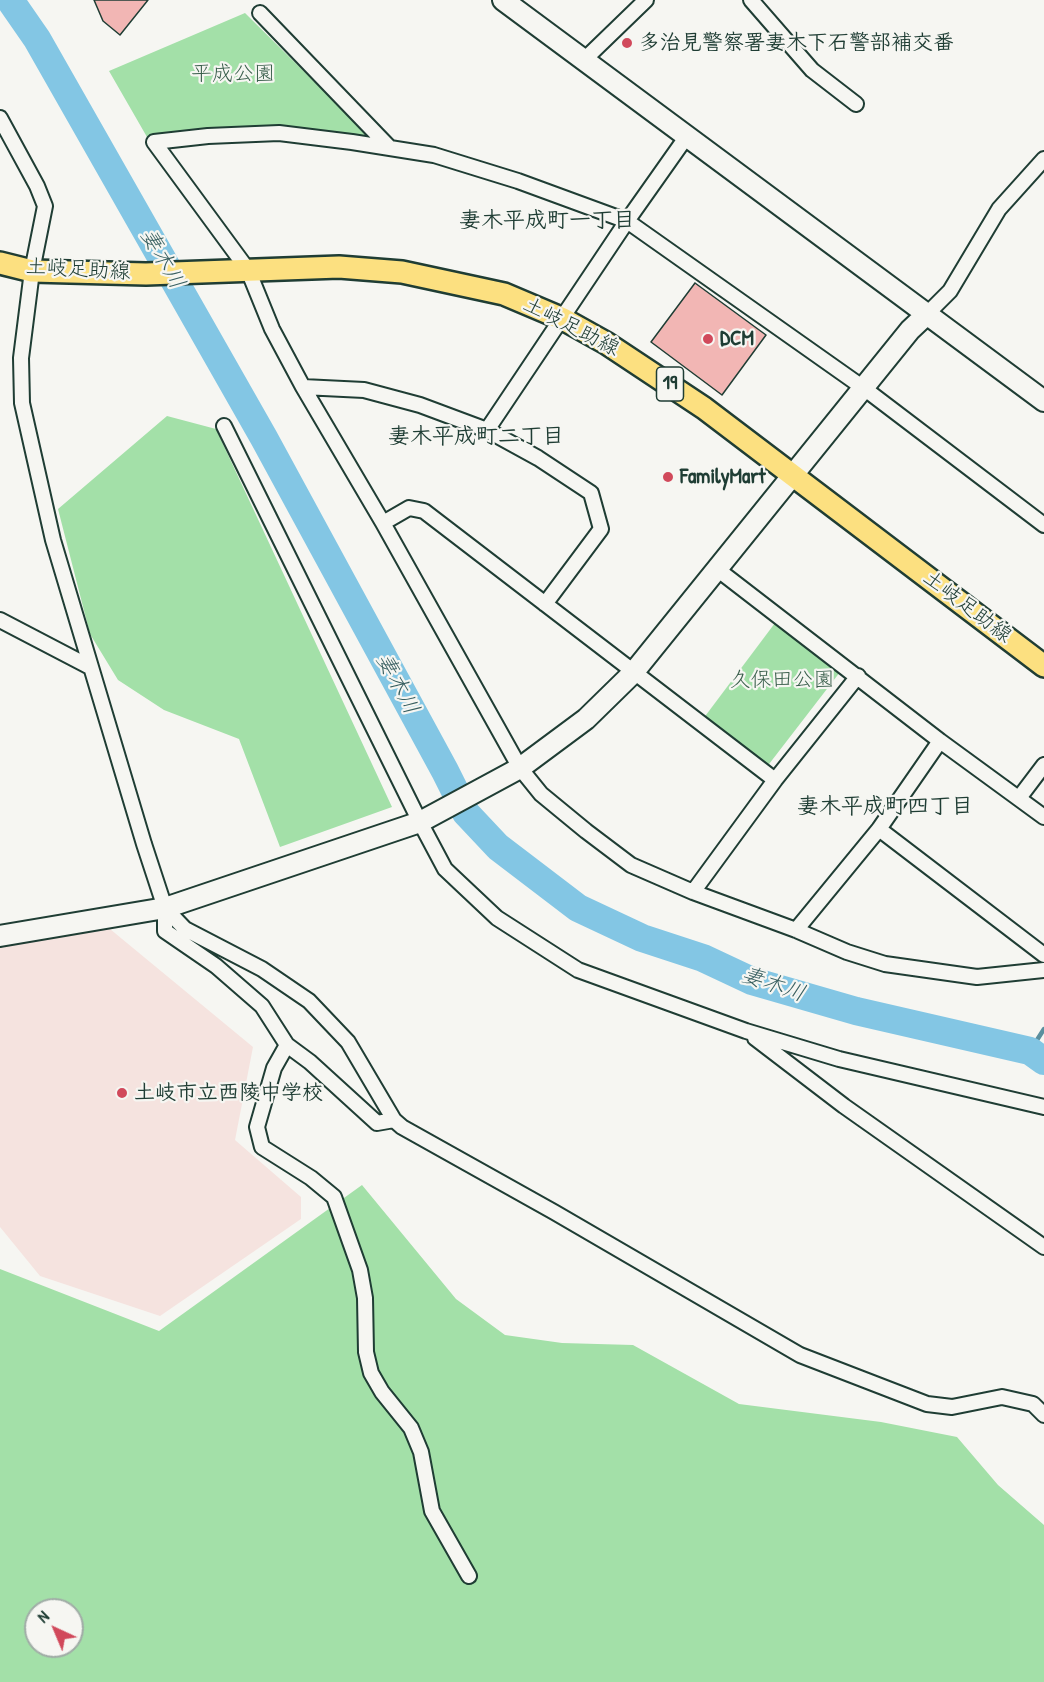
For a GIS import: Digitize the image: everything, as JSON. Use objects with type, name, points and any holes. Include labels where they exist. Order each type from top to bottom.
[{"type":"main road","name":"土岐足助線","points":[[0,263],[39,271],[146,274],[339,267],[402,272],[504,294],[563,319],[606,343],[704,408],[1044,666]]},
{"type":"street","points":[[503,0],[1044,401]]},
{"type":"street","points":[[585,59],[646,0]]},
{"type":"street","points":[[751,0],[812,70],[856,104]]},
{"type":"street","points":[[260,14],[390,148]]},
{"type":"street","points":[[0,118],[37,186],[45,206],[39,271],[21,358],[22,403],[53,540],[165,908],[165,931],[216,966],[262,1006],[287,1045],[310,1062],[377,1123],[394,1120]]},
{"type":"street","points":[[1044,525],[865,389],[627,221],[518,181],[435,155],[279,133],[208,136],[154,142],[238,270],[520,768],[542,794],[631,865],[847,952],[885,964],[977,977],[1044,970]]},
{"type":"street","points":[[487,430],[687,136]]},
{"type":"street","points":[[0,936],[165,908],[420,822],[520,768],[586,718],[633,673],[792,475],[865,389],[910,330],[950,291],[999,209],[1044,159]]},
{"type":"street","points":[[303,387],[364,390],[420,405],[487,430],[538,458],[591,493],[601,529],[545,604]]},
{"type":"street","points":[[224,426],[445,869],[497,918],[578,970],[746,1031],[839,1059],[1044,1107]]},
{"type":"street","points":[[383,523],[409,508],[424,511],[775,780]]},
{"type":"street","points":[[717,569],[940,741],[1044,817]]},
{"type":"street","points":[[0,620],[90,667]]},
{"type":"street","points":[[693,891],[775,780],[858,676]]},
{"type":"street","points":[[796,930],[879,829],[940,741]]},
{"type":"street","points":[[1019,798],[1044,765]]},
{"type":"street","points":[[879,829],[1044,955]]},
{"type":"street","points":[[165,908],[185,929],[262,969],[309,1001],[348,1042],[394,1120],[402,1127],[554,1212],[800,1355],[927,1404],[952,1407],[1002,1397],[1033,1404],[1044,1415]]},
{"type":"street","points":[[746,1031],[844,1106],[1044,1247]]},
{"type":"street","points":[[287,1045],[274,1068],[257,1127],[262,1147],[311,1178],[334,1197],[360,1269],[365,1298],[366,1352],[370,1373],[411,1428],[421,1452],[432,1511],[470,1576]]},
{"type":"shaded area","name":"土岐市立西陵中学校","points":[[110,929],[253,1047],[235,1140],[301,1197],[301,1219],[160,1316],[40,1276],[0,1227],[0,944],[12,940]]},
{"type":"green space","name":"平成公園","points":[[245,13],[366,133],[363,137],[277,125],[191,130],[147,137],[109,71]]},
{"type":"green space","points":[[167,416],[216,429],[392,807],[280,847],[239,739],[164,710],[118,680],[90,634],[58,509]]},
{"type":"green space","name":"久保田公園","points":[[775,623],[840,672],[766,768],[703,719]]},
{"type":"green space","points":[[362,1185],[456,1299],[505,1335],[562,1343],[633,1345],[739,1404],[881,1422],[957,1437],[998,1485],[1044,1525],[1044,1682],[0,1682],[0,1269],[159,1331]]},
{"type":"building","points":[[94,0],[148,0],[120,35],[103,21]]},
{"type":"building","name":"DCM","points":[[695,283],[766,335],[722,395],[651,342]]},
{"type":"waterway","name":"妻木川","points":[[10,0],[37,39],[264,438],[466,813],[498,847],[578,908],[642,938],[703,958],[752,981],[856,1011],[1030,1051],[1044,1061]]},
{"type":"waterway","points":[[1030,1051],[1044,1029]]},
{"type":"place","name":"多治見警察署妻木下石警部補交番","points":[[627,43]]},
{"type":"place","name":"DCM","points":[[708,339]]},
{"type":"place","name":"FamilyMart","points":[[668,477]]},
{"type":"place","name":"土岐市立西陵中学校","points":[[122,1093]]},
{"type":"district","name":"妻木平成町一丁目","points":[[547,221]]},
{"type":"district","name":"妻木平成町二丁目","points":[[476,437]]},
{"type":"district","name":"妻木平成町四丁目","points":[[885,807]]}]
